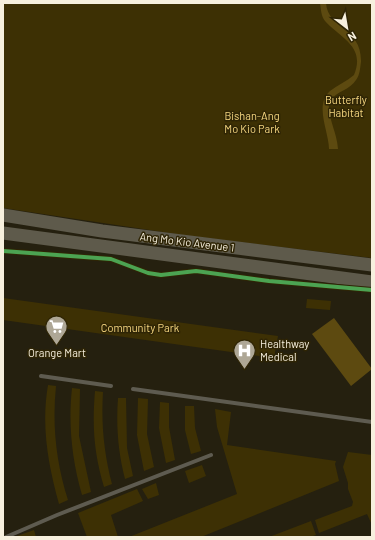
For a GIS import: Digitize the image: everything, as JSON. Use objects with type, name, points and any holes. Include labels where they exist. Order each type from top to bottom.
[{"type":"main road","name":"Ang Mo Kio Avenue 1","points":[[3,215],[108,232],[372,265]]},
{"type":"main road","name":"Ang Mo Kio Avenue 1","points":[[3,233],[372,282]]},
{"type":"lane","points":[[41,376],[112,386]]},
{"type":"lane","points":[[133,389],[372,422]]},
{"type":"lane","points":[[6,537],[57,515],[211,455]]},
{"type":"green space","name":"Bishan-Ang Mo Kio Park","points":[[3,3],[372,3],[372,258],[183,235],[3,208]]},
{"type":"green space","name":"Community Park","points":[[3,298],[278,336],[274,358],[3,320]]},
{"type":"green space","points":[[307,299],[331,301],[330,310],[306,308]]},
{"type":"green space","points":[[48,385],[56,386],[54,415],[56,443],[60,472],[68,500],[59,504],[47,445],[45,415]]},
{"type":"green space","points":[[72,388],[80,389],[79,436],[91,492],[82,495],[73,456],[70,415]]},
{"type":"green space","points":[[95,391],[103,392],[102,416],[104,438],[112,484],[104,487],[96,451],[94,416]]},
{"type":"green space","points":[[118,398],[126,398],[127,448],[133,476],[125,479],[118,439]]},
{"type":"green space","points":[[138,398],[148,399],[147,434],[154,467],[144,471],[137,435]]},
{"type":"green space","points":[[160,402],[169,403],[169,427],[175,460],[166,463],[159,428]]},
{"type":"green space","points":[[185,406],[194,406],[195,428],[201,451],[191,454],[185,430]]},
{"type":"green space","points":[[215,409],[231,412],[227,445],[336,461],[335,464],[339,481],[201,537],[129,537],[237,494],[217,427]]},
{"type":"green space","points":[[348,452],[372,455],[372,525],[367,514],[319,533],[315,520],[352,506],[353,502],[348,489],[348,483],[343,467]]},
{"type":"green space","points":[[202,465],[206,476],[189,483],[185,471]]},
{"type":"green space","points":[[156,483],[159,495],[148,499],[142,489]]},
{"type":"green space","points":[[137,489],[143,501],[111,515],[118,537],[87,537],[78,513]]},
{"type":"green space","points":[[311,521],[316,535],[310,537],[269,537]]},
{"type":"green space","points":[[34,530],[36,537],[17,537],[17,536]]},
{"type":"shaded area","points":[[320,3],[326,3],[328,12],[332,19],[351,35],[360,51],[360,71],[357,78],[350,86],[329,101],[329,113],[338,149],[329,149],[323,104],[325,97],[330,91],[354,75],[357,65],[357,57],[350,44],[325,21],[322,15]]},
{"type":"shaded area","points":[[334,318],[372,369],[351,386],[312,334]]},
{"type":"cycle path","points":[[3,251],[111,259],[148,273],[161,275],[196,271],[269,281],[372,290]]},
{"type":"place","name":"Orange Mart","points":[[57,346]]},
{"type":"place","name":"Healthway Medical","points":[[244,370]]},
{"type":"park label","name":"Butterfly Habitat","points":[[346,106]]}]
